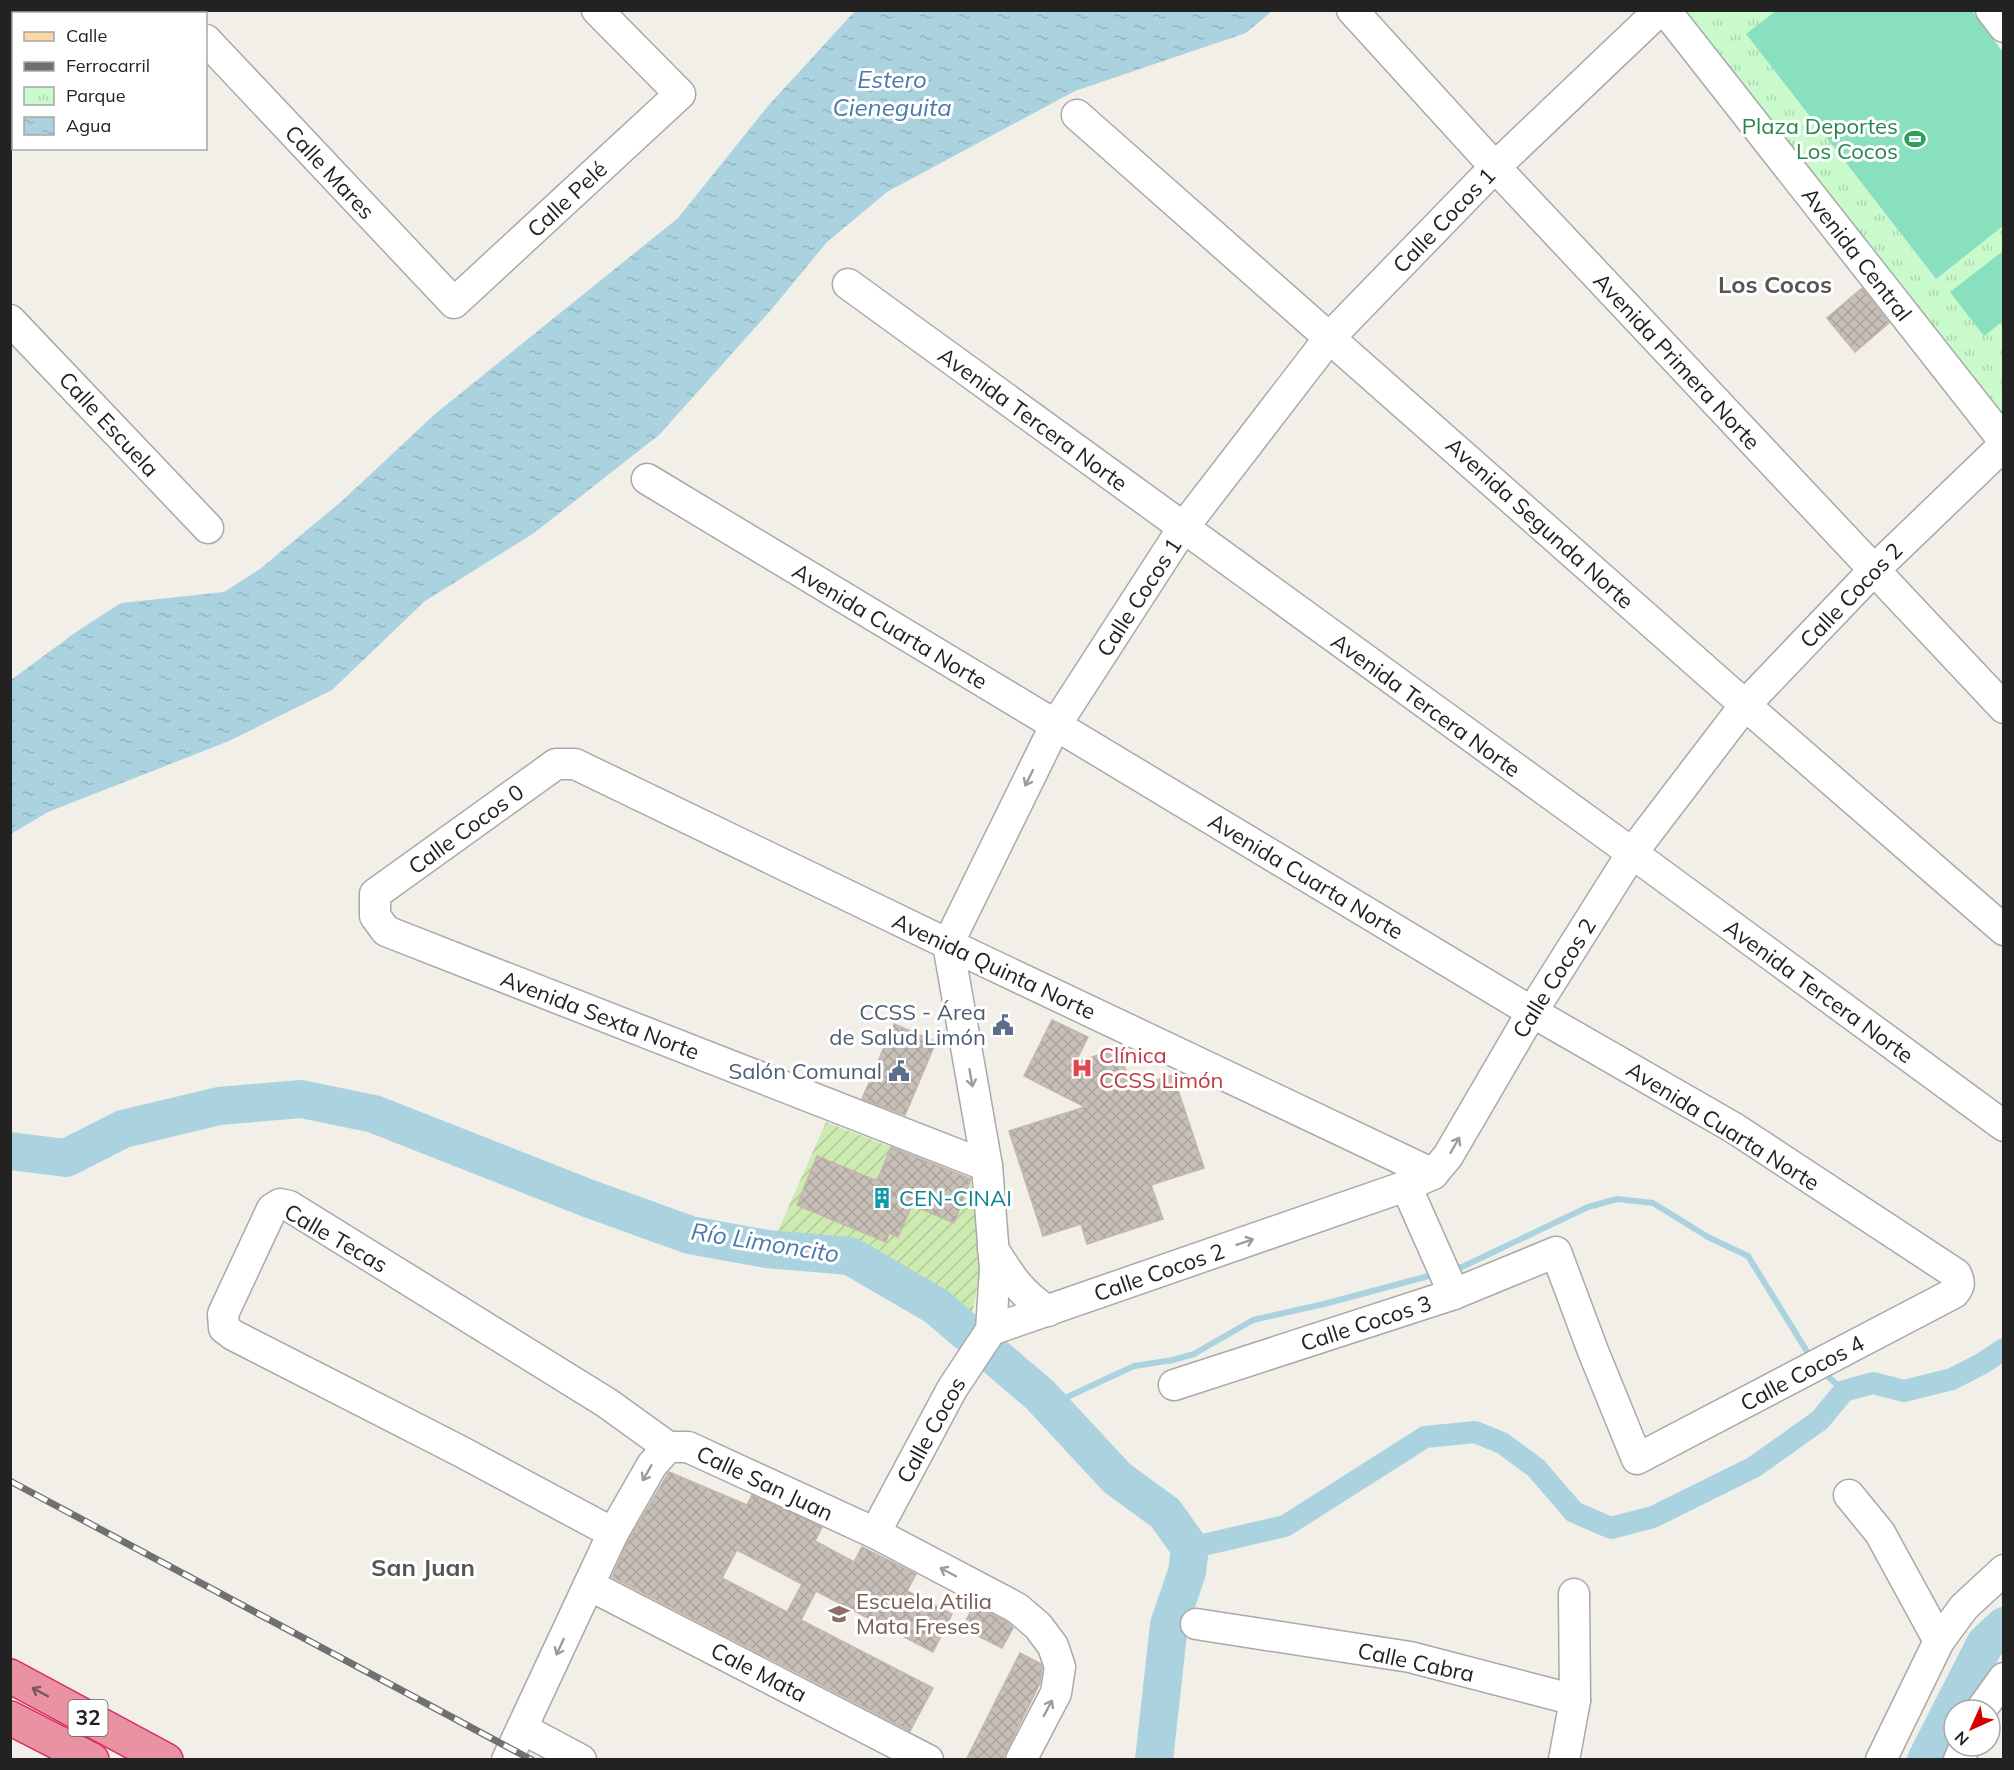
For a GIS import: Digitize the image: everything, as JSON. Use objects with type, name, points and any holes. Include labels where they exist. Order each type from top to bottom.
[{"type":"highway","name":"32","points":[[10,1676],[166,1760]]},
{"type":"highway","name":"32","points":[[10,1718],[84,1758]]},
{"type":"street","name":"Calle Pelé","points":[[454,303],[680,94],[597,10]]},
{"type":"street","name":"Avenida Primera Norte","points":[[1352,10],[1495,167],[2004,708]]},
{"type":"street","name":"Calle Cocos 1","points":[[948,944],[1055,726],[1183,528],[1330,337],[1495,167],[1660,10]]},
{"type":"street","name":"Avenida Central","points":[[1665,10],[2004,443]]},
{"type":"street","points":[[1991,10],[2004,27]]},
{"type":"street","name":"Calle Mares","points":[[207,41],[454,303]]},
{"type":"street","name":"Avenida Segunda Norte","points":[[1077,115],[1745,705],[2004,930]]},
{"type":"street","name":"Avenida Tercera Norte","points":[[848,284],[2004,1126]]},
{"type":"street","name":"Calle Escuela","points":[[10,320],[208,528]]},
{"type":"street","name":"Calle Cocos 2","points":[[991,1330],[1406,1186],[1432,1174],[1448,1156],[1532,1012],[1632,854],[1745,705],[1873,571],[2004,443]]},
{"type":"street","name":"Avenida Cuarta Norte","points":[[647,479],[1532,1012],[1734,1128],[1956,1274],[1959,1280]]},
{"type":"street","name":"Avenida Quinta Norte","points":[[556,764],[575,764],[1432,1174]]},
{"type":"street","name":"Calle Cocos 0","points":[[375,894],[556,764]]},
{"type":"street","name":"Avenida Sexta Norte","points":[[375,894],[375,916],[386,931],[987,1166]]},
{"type":"street","points":[[948,944],[987,1166],[995,1269],[991,1330]]},
{"type":"street","points":[[1406,1186],[1454,1294]]},
{"type":"street","name":"Calle Tecas","points":[[613,1533],[460,1451],[233,1335],[224,1328],[222,1314],[272,1209],[280,1204],[289,1206],[607,1403],[668,1447]]},
{"type":"street","points":[[993,1249],[1013,1282],[1032,1301],[1048,1311]]},
{"type":"street","name":"Calle Cocos 3","points":[[1174,1385],[1454,1294],[1556,1252],[1637,1459]]},
{"type":"street","name":"Calle Cocos 4","points":[[1637,1459],[1954,1293],[1959,1286],[1959,1280]]},
{"type":"street","name":"Calle Cocos","points":[[874,1533],[952,1389],[991,1330]]},
{"type":"street","name":"Calle San Juan","points":[[507,1760],[613,1533],[652,1465],[668,1447],[688,1448],[874,1533],[1017,1608],[1038,1626],[1053,1646],[1060,1667],[1056,1693],[1021,1760]]},
{"type":"street","points":[[1849,1495],[1880,1533],[1939,1641]]},
{"type":"street","points":[[1881,1760],[1939,1641],[1964,1607],[2004,1570]]},
{"type":"street","name":"Cale Mata","points":[[589,1585],[928,1760]]},
{"type":"street","points":[[1564,1760],[1575,1700],[1574,1594]]},
{"type":"street","name":"Calle Cabra","points":[[1196,1624],[1410,1657],[1575,1700]]},
{"type":"street","points":[[1990,1698],[2004,1678]]},
{"type":"street","points":[[523,1729],[581,1760]]},
{"type":"green space","name":"Plaza Deportes Los Cocos","points":[[1777,10],[1972,11],[2003,52],[2003,226],[1936,279],[1746,34]]},
{"type":"green space","points":[[1686,11],[1777,11],[1746,34],[1935,279],[2003,226],[2003,411],[2001,412]]},
{"type":"green space","points":[[2003,251],[2003,321],[1984,336],[1950,292]]},
{"type":"green space","points":[[826,1122],[891,1147],[879,1175],[896,1182],[908,1155],[927,1161],[913,1196],[817,1157],[797,1205],[885,1241],[889,1233],[898,1237],[905,1221],[900,1200],[954,1223],[971,1180],[981,1230],[982,1260],[972,1316],[943,1296],[850,1244],[777,1233]]},
{"type":"water","name":"Estero Cieneguita","points":[[855,11],[1272,11],[1246,33],[1075,91],[887,192],[827,242],[771,310],[659,435],[534,533],[425,601],[332,690],[229,741],[48,812],[11,834],[11,680],[76,632],[121,603],[224,592],[260,569],[343,500],[435,414],[678,218],[768,106]]},
{"type":"building","points":[[1862,288],[1889,323],[1855,352],[1827,318]]},
{"type":"building","points":[[1052,1020],[1088,1037],[1075,1063],[1110,1051],[1113,1060],[1121,1057],[1129,1079],[1141,1075],[1144,1084],[1173,1075],[1204,1168],[1151,1185],[1163,1219],[1087,1244],[1081,1224],[1043,1236],[1009,1131],[1085,1107],[1024,1076]]},
{"type":"building","name":"Salón Comunal","points":[[894,1024],[936,1042],[905,1115],[862,1099]]},
{"type":"building","name":"CEN-CINAI","points":[[891,1147],[971,1179],[954,1223],[912,1205],[898,1237],[889,1233],[886,1242],[797,1205],[817,1156],[877,1181]]},
{"type":"building","name":"Escuela Atilia Mata Freses","points":[[669,1472],[747,1505],[752,1495],[822,1527],[815,1541],[854,1562],[862,1547],[916,1574],[907,1591],[952,1614],[933,1652],[816,1591],[801,1620],[933,1688],[910,1731],[612,1577],[628,1541]],"holes":[[[737,1550],[802,1584],[787,1612],[722,1578]]]},
{"type":"building","points":[[974,1605],[1007,1622],[1013,1628],[1002,1648],[962,1628]]},
{"type":"building","points":[[1020,1653],[1041,1664],[1040,1683],[1002,1760],[966,1760]]},
{"type":"waterway","name":"Río Limoncito","points":[[10,1151],[66,1158],[123,1129],[219,1106],[301,1099],[374,1114],[590,1199],[690,1235],[767,1249],[850,1256],[936,1306],[1040,1395],[1117,1478],[1165,1513],[1190,1548],[1187,1572],[1169,1625],[1154,1760]]},
{"type":"waterway","points":[[1451,1270],[1462,1267],[1588,1207],[1617,1199],[1653,1203],[1708,1237],[1748,1256],[1811,1358]]},
{"type":"waterway","points":[[1050,1405],[1134,1366],[1194,1354],[1253,1320],[1436,1274]]},
{"type":"waterway","points":[[1190,1548],[1285,1526],[1425,1437],[1475,1432],[1502,1443],[1536,1468],[1574,1512],[1611,1528],[1653,1517],[1754,1467],[1820,1420],[1844,1391],[1873,1383],[1904,1391],[1952,1379],[2004,1349]]},
{"type":"waterway","points":[[1823,1372],[1844,1391]]},
{"type":"waterway","name":"Río Limoncito","points":[[1926,1760],[1985,1644],[2004,1626]]},
{"type":"railway","points":[[10,1481],[532,1760]]},
{"type":"place","name":"Plaza Deportes Los Cocos","points":[[1915,139]]},
{"type":"place","name":"CCSS - Área de Salud Limón","points":[[1003,1025]]},
{"type":"place","name":"Clínica CCSS Limón","points":[[1082,1068]]},
{"type":"place","name":"Salón Comunal","points":[[899,1071]]},
{"type":"place","name":"CEN-CINAI","points":[[882,1198]]},
{"type":"place","name":"Escuela Atilia Mata Freses","points":[[839,1614]]},
{"type":"district","name":"Los Cocos","points":[[1775,285]]},
{"type":"district","name":"San Juan","points":[[423,1568]]}]
